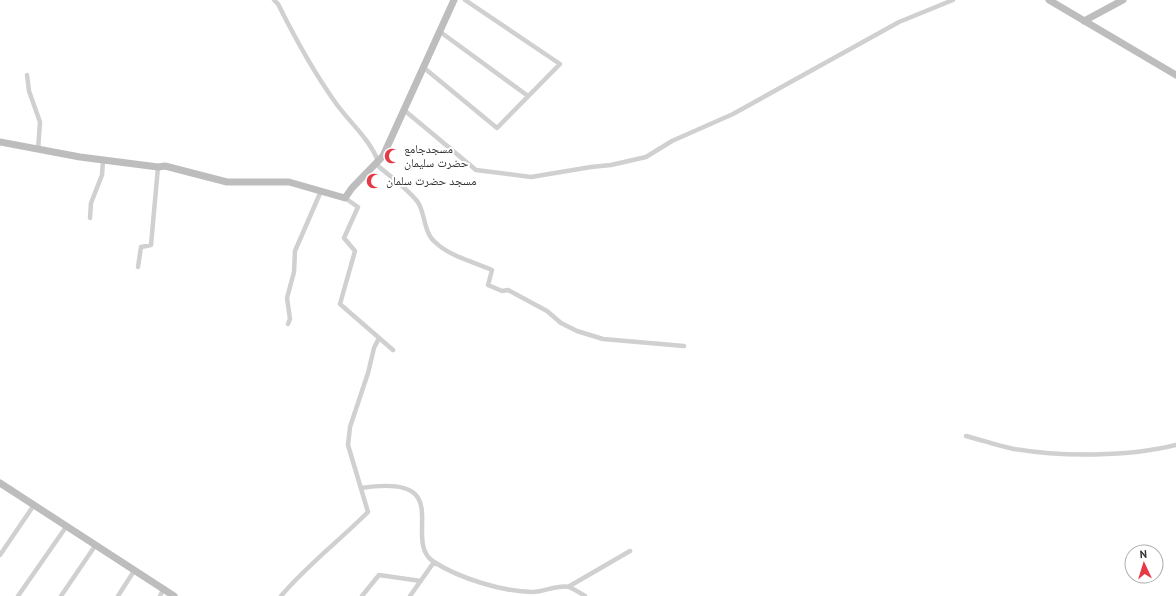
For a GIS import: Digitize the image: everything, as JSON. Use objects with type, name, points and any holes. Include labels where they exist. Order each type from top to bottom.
[{"type":"street","points":[[274,0],[278,4],[302,50],[335,103],[374,150],[377,163],[418,201],[422,210],[423,219],[433,242],[444,249],[492,270],[488,284],[502,291],[508,290],[547,311],[561,323],[577,331],[603,339],[684,346]]},
{"type":"street","points":[[345,198],[352,188],[383,156],[454,0]]},
{"type":"street","points":[[423,67],[497,128],[560,64],[465,0]]},
{"type":"street","points":[[404,110],[476,170],[531,177],[611,165],[646,157],[672,141],[733,114],[899,22],[953,0]]},
{"type":"street","points":[[1049,0],[1176,75]]},
{"type":"street","points":[[1084,21],[1123,0]]},
{"type":"street","points":[[439,31],[528,96]]},
{"type":"street","points":[[26,75],[29,91],[40,122],[38,150]]},
{"type":"street","points":[[0,142],[38,150],[103,160],[158,167],[165,166],[227,182],[289,182],[345,198],[358,207],[344,238],[355,251],[340,304],[393,350]]},
{"type":"street","points":[[90,218],[91,203],[102,175],[103,160]]},
{"type":"street","points":[[138,267],[141,247],[151,245],[158,167]]},
{"type":"street","points":[[288,324],[290,319],[287,298],[294,272],[295,251],[321,191]]},
{"type":"street","points":[[281,596],[304,569],[318,559],[368,512],[348,445],[350,427],[368,373],[374,348],[379,338]]},
{"type":"street","points":[[966,436],[1014,449],[1081,455],[1138,452],[1176,445]]},
{"type":"street","points":[[0,483],[134,571],[164,588],[174,596]]},
{"type":"street","points":[[361,488],[378,485],[396,486],[415,494],[421,502],[424,550],[434,562],[467,578],[512,590],[533,592],[568,587],[630,551]]},
{"type":"street","points":[[0,555],[34,505]]},
{"type":"street","points":[[18,596],[66,527]]},
{"type":"street","points":[[61,596],[95,546]]},
{"type":"street","points":[[410,596],[434,562]]},
{"type":"street","points":[[118,596],[134,571]]},
{"type":"street","points":[[362,596],[379,575],[421,581]]},
{"type":"street","points":[[568,587],[585,596]]},
{"type":"street","points":[[160,596],[164,588]]},
{"type":"place","name":"مسجدجامع حضرت سلیمان","points":[[392,156]]},
{"type":"place","name":"مسجد حضرت سلمان","points":[[374,181]]}]
